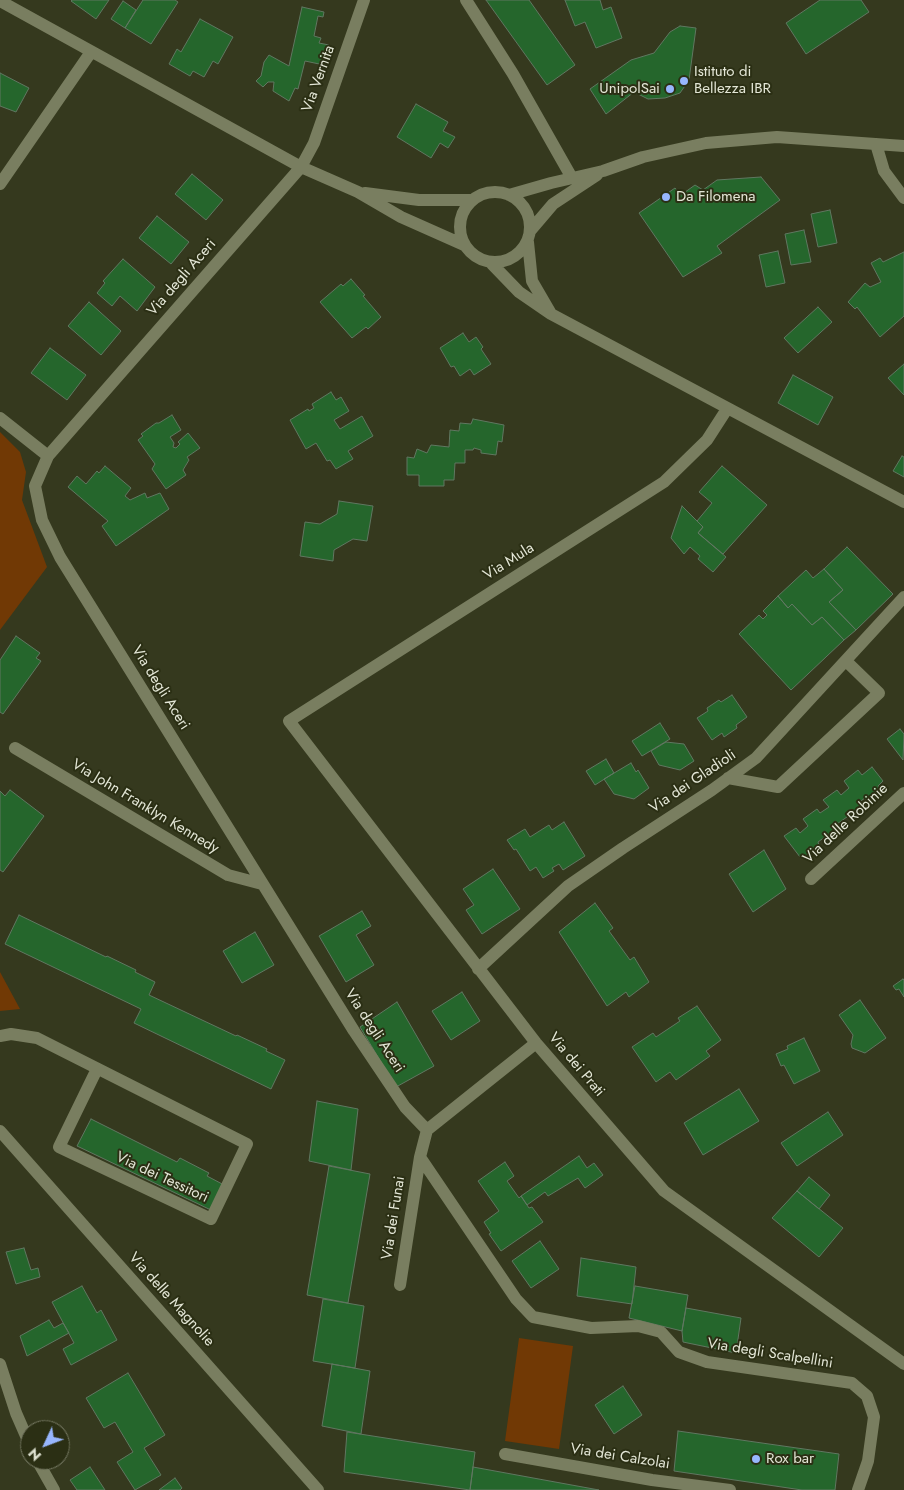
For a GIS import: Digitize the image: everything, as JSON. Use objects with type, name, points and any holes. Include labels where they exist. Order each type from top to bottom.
[{"type":"street","name":"Via Vernita","points":[[300,167],[314,143],[364,0]]},
{"type":"street","points":[[466,0],[513,74],[572,178]]},
{"type":"street","points":[[0,1],[300,167],[358,192],[400,216],[464,245]]},
{"type":"street","points":[[0,184],[91,52]]},
{"type":"street","points":[[509,195],[603,171],[643,156],[706,143],[777,137],[904,146]]},
{"type":"street","points":[[876,144],[884,171],[904,198]]},
{"type":"street","name":"Via degli Aceri","points":[[300,167],[48,456],[35,486],[42,520],[60,557],[359,1039],[404,1107],[427,1130]]},
{"type":"street","points":[[551,314],[532,281],[529,236],[529,220],[525,209],[518,200],[500,192],[490,192],[472,200],[465,208],[461,217],[459,226],[460,236],[470,253],[480,260],[491,263],[502,262],[513,258],[522,251],[529,236],[553,204],[603,171]]},
{"type":"street","points":[[358,192],[418,200],[472,200]]},
{"type":"street","points":[[491,263],[519,292],[551,314],[904,502]]},
{"type":"street","name":"Via Mula","points":[[289,721],[664,482],[707,440],[727,409]]},
{"type":"street","points":[[0,418],[48,456]]},
{"type":"street","name":"Via dei Gladioli","points":[[478,969],[568,886],[756,758],[904,597]]},
{"type":"street","points":[[728,778],[778,786],[878,693],[846,661]]},
{"type":"street","name":"Via dei Prati","points":[[289,721],[536,1043],[664,1191],[904,1364]]},
{"type":"street","name":"Via John Franklyn Kennedy","points":[[15,748],[228,875],[262,884]]},
{"type":"street","name":"Via delle Robinie","points":[[811,879],[904,793]]},
{"type":"street","name":"Via dei Tessitori","points":[[4,1037],[37,1038],[247,1144],[211,1219],[59,1147],[97,1069]]},
{"type":"street","points":[[420,1157],[427,1130],[536,1043]]},
{"type":"street","name":"Via delle Magnolie","points":[[0,1131],[318,1490]]},
{"type":"street","points":[[0,1142],[21,1155]]},
{"type":"street","name":"Via dei Funai","points":[[400,1285],[420,1157]]},
{"type":"street","name":"Via degli Scalpellini","points":[[420,1157],[516,1299],[533,1317],[591,1328],[638,1326],[661,1332],[679,1352],[707,1362],[852,1383],[867,1396],[874,1417],[868,1461],[858,1490]]},
{"type":"street","points":[[0,1364],[20,1422]]},
{"type":"street","name":"Via dei Calzolai","points":[[505,1454],[651,1485],[730,1490]]},
{"type":"street","points":[[43,1470],[54,1490]]},
{"type":"shaded area","points":[[0,432],[20,452],[26,472],[22,500],[47,567],[0,630]]},
{"type":"shaded area","points":[[0,972],[20,1009],[0,1011]]},
{"type":"shaded area","points":[[519,1338],[573,1346],[559,1449],[505,1441]]},
{"type":"building","points":[[72,0],[109,0],[96,19]]},
{"type":"building","points":[[143,0],[175,0],[178,2],[151,44],[125,28]]},
{"type":"building","points":[[486,0],[529,0],[575,65],[547,85]]},
{"type":"building","points":[[565,0],[600,0],[603,10],[611,7],[622,38],[596,48],[585,22],[575,26]]},
{"type":"building","points":[[820,0],[861,0],[869,12],[806,54],[786,23]]},
{"type":"building","points":[[123,1],[136,10],[125,28],[111,19]]},
{"type":"building","points":[[302,7],[324,12],[323,17],[318,16],[314,36],[321,38],[319,43],[329,45],[324,65],[305,61],[298,89],[295,88],[289,101],[273,91],[274,82],[268,82],[263,87],[256,81],[261,76],[264,62],[269,55],[289,66]]},
{"type":"building","points":[[200,19],[233,37],[218,64],[213,61],[204,77],[193,71],[190,76],[169,64],[177,49],[181,52]]},
{"type":"building","points":[[680,26],[696,28],[689,80],[680,93],[665,98],[648,99],[634,92],[606,114],[590,89],[631,60],[654,53],[670,32]]},
{"type":"building","points":[[0,73],[29,88],[16,112],[0,106]]},
{"type":"building","points":[[416,104],[448,122],[443,131],[455,137],[448,148],[440,143],[431,158],[397,137]]},
{"type":"building","points":[[192,174],[223,200],[206,220],[175,194]]},
{"type":"building","points":[[761,177],[780,200],[717,246],[722,253],[683,277],[639,213],[675,188],[681,195],[695,185],[703,190],[717,180]]},
{"type":"building","points":[[830,210],[837,243],[818,247],[811,214]]},
{"type":"building","points":[[157,216],[189,242],[171,264],[139,238]]},
{"type":"building","points":[[804,230],[811,262],[791,265],[785,234]]},
{"type":"building","points":[[778,251],[785,283],[766,287],[759,255]]},
{"type":"building","points":[[904,252],[904,316],[880,337],[857,307],[855,309],[848,302],[865,283],[870,287],[881,282],[871,263],[880,258],[883,262]]},
{"type":"building","points":[[123,259],[155,287],[137,311],[120,296],[112,306],[97,293],[105,283],[103,281]]},
{"type":"building","points":[[351,279],[381,317],[368,329],[366,327],[352,338],[320,302],[341,284],[343,286]]},
{"type":"building","points":[[89,302],[121,331],[101,355],[68,326]]},
{"type":"building","points":[[818,307],[832,322],[798,353],[784,338]]},
{"type":"building","points":[[463,333],[469,342],[476,337],[491,364],[474,375],[470,369],[460,376],[454,366],[451,367],[440,348]]},
{"type":"building","points":[[50,348],[86,375],[67,400],[31,373]]},
{"type":"building","points":[[904,364],[904,395],[888,378]]},
{"type":"building","points":[[793,375],[833,397],[818,425],[778,403]]},
{"type":"building","points":[[331,392],[336,400],[341,397],[349,411],[334,420],[340,429],[362,416],[373,436],[348,451],[353,459],[336,469],[330,460],[327,461],[316,443],[306,449],[290,420],[308,409],[309,411],[314,408],[312,404]]},
{"type":"building","points":[[172,415],[181,430],[170,437],[174,443],[173,447],[176,448],[180,444],[178,442],[188,433],[200,448],[187,457],[189,460],[183,470],[186,475],[166,489],[152,469],[155,464],[138,440],[143,436],[141,434],[156,423]]},
{"type":"building","points":[[473,419],[504,425],[502,442],[498,441],[496,455],[481,453],[481,450],[474,448],[473,450],[465,450],[465,463],[455,463],[454,480],[444,480],[444,486],[419,486],[419,475],[407,475],[407,457],[414,458],[417,449],[427,453],[431,445],[449,447],[450,430],[459,431],[460,423],[471,424]]},
{"type":"building","points":[[902,456],[904,457],[904,477],[893,471]]},
{"type":"building","points":[[105,466],[131,488],[125,496],[130,500],[145,493],[147,498],[160,493],[169,509],[116,546],[102,526],[108,521],[68,487],[77,476],[86,484],[97,471],[99,473]]},
{"type":"building","points":[[722,466],[767,505],[723,554],[698,533],[703,527],[697,521],[712,503],[699,492]]},
{"type":"building","points":[[339,501],[373,506],[367,541],[353,539],[334,550],[333,561],[300,556],[305,522],[320,524],[337,514]]},
{"type":"building","points":[[682,506],[703,527],[698,533],[726,557],[713,572],[698,559],[700,556],[690,547],[684,554],[671,538]]},
{"type":"building","points":[[847,547],[893,594],[856,630],[829,602],[843,590],[824,569]]},
{"type":"building","points":[[824,569],[843,590],[829,602],[856,630],[844,640],[822,617],[812,625],[792,604],[788,608],[778,596],[806,570],[813,578]]},
{"type":"building","points":[[778,596],[788,608],[792,604],[812,625],[822,617],[844,640],[791,690],[739,634],[759,615],[763,619],[767,615],[763,611]]},
{"type":"building","points":[[16,636],[40,653],[36,658],[41,661],[3,714],[0,712],[0,660]]},
{"type":"building","points":[[732,695],[747,717],[736,725],[737,728],[724,737],[722,733],[712,740],[697,718],[708,711],[707,708],[719,700],[721,702]]},
{"type":"building","points":[[660,723],[670,739],[642,756],[632,741]]},
{"type":"building","points":[[900,729],[904,734],[903,760],[887,739]]},
{"type":"building","points":[[666,742],[684,744],[694,761],[680,770],[659,765],[651,751]]},
{"type":"building","points":[[606,759],[614,773],[595,785],[586,771]]},
{"type":"building","points":[[631,763],[636,772],[638,770],[649,788],[634,799],[614,794],[604,779]]},
{"type":"building","points":[[872,767],[883,781],[878,786],[880,789],[866,800],[865,798],[858,803],[861,807],[837,824],[840,826],[818,842],[819,845],[806,859],[803,856],[800,857],[784,836],[796,828],[800,833],[808,826],[803,819],[817,809],[820,813],[829,807],[823,800],[837,790],[841,795],[849,788],[844,781],[858,770],[862,775]]},
{"type":"building","points":[[10,790],[44,816],[3,872],[0,870],[0,791],[5,796]]},
{"type":"building","points":[[564,822],[585,856],[563,870],[559,864],[552,868],[554,871],[543,878],[536,867],[530,871],[516,849],[514,850],[507,840],[525,829],[530,837],[549,825],[552,830]]},
{"type":"building","points":[[764,850],[786,889],[753,912],[729,874]]},
{"type":"building","points":[[493,869],[520,909],[482,934],[466,910],[474,905],[463,889]]},
{"type":"building","points":[[595,903],[613,928],[609,931],[630,960],[634,957],[649,982],[629,997],[626,992],[607,1006],[559,932]]},
{"type":"building","points":[[362,911],[371,926],[356,935],[374,965],[346,982],[319,936]]},
{"type":"building","points":[[19,915],[136,970],[135,972],[155,982],[149,995],[267,1049],[266,1051],[285,1060],[271,1089],[134,1023],[141,1009],[5,944]]},
{"type":"building","points":[[255,932],[274,965],[242,983],[223,951]]},
{"type":"building","points":[[903,979],[904,997],[899,989],[896,990],[893,986]]},
{"type":"building","points":[[462,992],[480,1021],[451,1040],[432,1011]]},
{"type":"building","points":[[860,1000],[886,1038],[865,1053],[852,1048],[853,1035],[839,1015]]},
{"type":"building","points":[[397,1002],[434,1066],[396,1087],[360,1027]]},
{"type":"building","points":[[697,1006],[721,1040],[706,1051],[710,1056],[676,1080],[670,1072],[656,1082],[632,1047],[653,1033],[656,1037],[680,1021],[678,1018]]},
{"type":"building","points":[[804,1038],[820,1071],[794,1084],[784,1065],[781,1066],[776,1054],[788,1049],[787,1046]]},
{"type":"building","points":[[739,1089],[759,1121],[703,1155],[684,1123]]},
{"type":"building","points":[[317,1101],[358,1109],[351,1170],[309,1161]]},
{"type":"building","points":[[828,1112],[843,1135],[797,1166],[781,1143]]},
{"type":"building","points":[[91,1119],[177,1162],[180,1158],[209,1173],[207,1176],[226,1186],[213,1211],[77,1146]]},
{"type":"building","points":[[579,1156],[587,1168],[594,1163],[603,1175],[585,1188],[578,1178],[548,1196],[545,1192],[527,1205],[521,1196]]},
{"type":"building","points":[[505,1162],[514,1176],[507,1181],[519,1198],[521,1196],[529,1208],[532,1207],[543,1222],[501,1251],[489,1234],[491,1233],[484,1222],[499,1211],[478,1181]]},
{"type":"building","points":[[329,1166],[370,1174],[348,1303],[307,1295]]},
{"type":"building","points":[[809,1177],[830,1195],[819,1209],[797,1191]]},
{"type":"building","points":[[797,1191],[843,1228],[819,1257],[772,1218]]},
{"type":"building","points":[[540,1241],[559,1269],[531,1288],[512,1261]]},
{"type":"building","points":[[24,1248],[31,1270],[38,1268],[40,1277],[16,1284],[6,1252]]},
{"type":"building","points":[[581,1258],[636,1267],[632,1304],[577,1296]]},
{"type":"building","points":[[82,1286],[97,1313],[101,1310],[117,1340],[71,1365],[63,1349],[74,1343],[52,1302]]},
{"type":"building","points":[[635,1286],[688,1295],[682,1331],[629,1318]]},
{"type":"building","points":[[323,1299],[364,1306],[355,1368],[313,1361]]},
{"type":"building","points":[[686,1308],[741,1318],[736,1353],[683,1342],[682,1331]]},
{"type":"building","points":[[49,1320],[54,1328],[63,1323],[69,1333],[27,1356],[20,1336]]},
{"type":"building","points":[[332,1364],[370,1371],[361,1434],[322,1426]]},
{"type":"building","points":[[128,1373],[165,1435],[144,1448],[161,1475],[135,1490],[117,1462],[133,1452],[115,1422],[104,1428],[86,1398]]},
{"type":"building","points":[[623,1386],[642,1415],[614,1434],[595,1405]]},
{"type":"building","points":[[678,1431],[839,1454],[835,1490],[802,1490],[674,1471]]},
{"type":"building","points":[[347,1432],[475,1452],[470,1490],[344,1472]]},
{"type":"building","points":[[90,1467],[105,1490],[77,1490],[70,1480]]},
{"type":"building","points":[[473,1467],[599,1490],[470,1490]]},
{"type":"building","points":[[175,1478],[182,1488],[180,1490],[159,1490]]},
{"type":"place","name":"Istituto di Bellezza IBR","points":[[684,81]]},
{"type":"place","name":"UnipolSai","points":[[670,89]]},
{"type":"place","name":"Da Filomena","points":[[666,197]]},
{"type":"place","name":"Rox bar","points":[[756,1459]]}]
